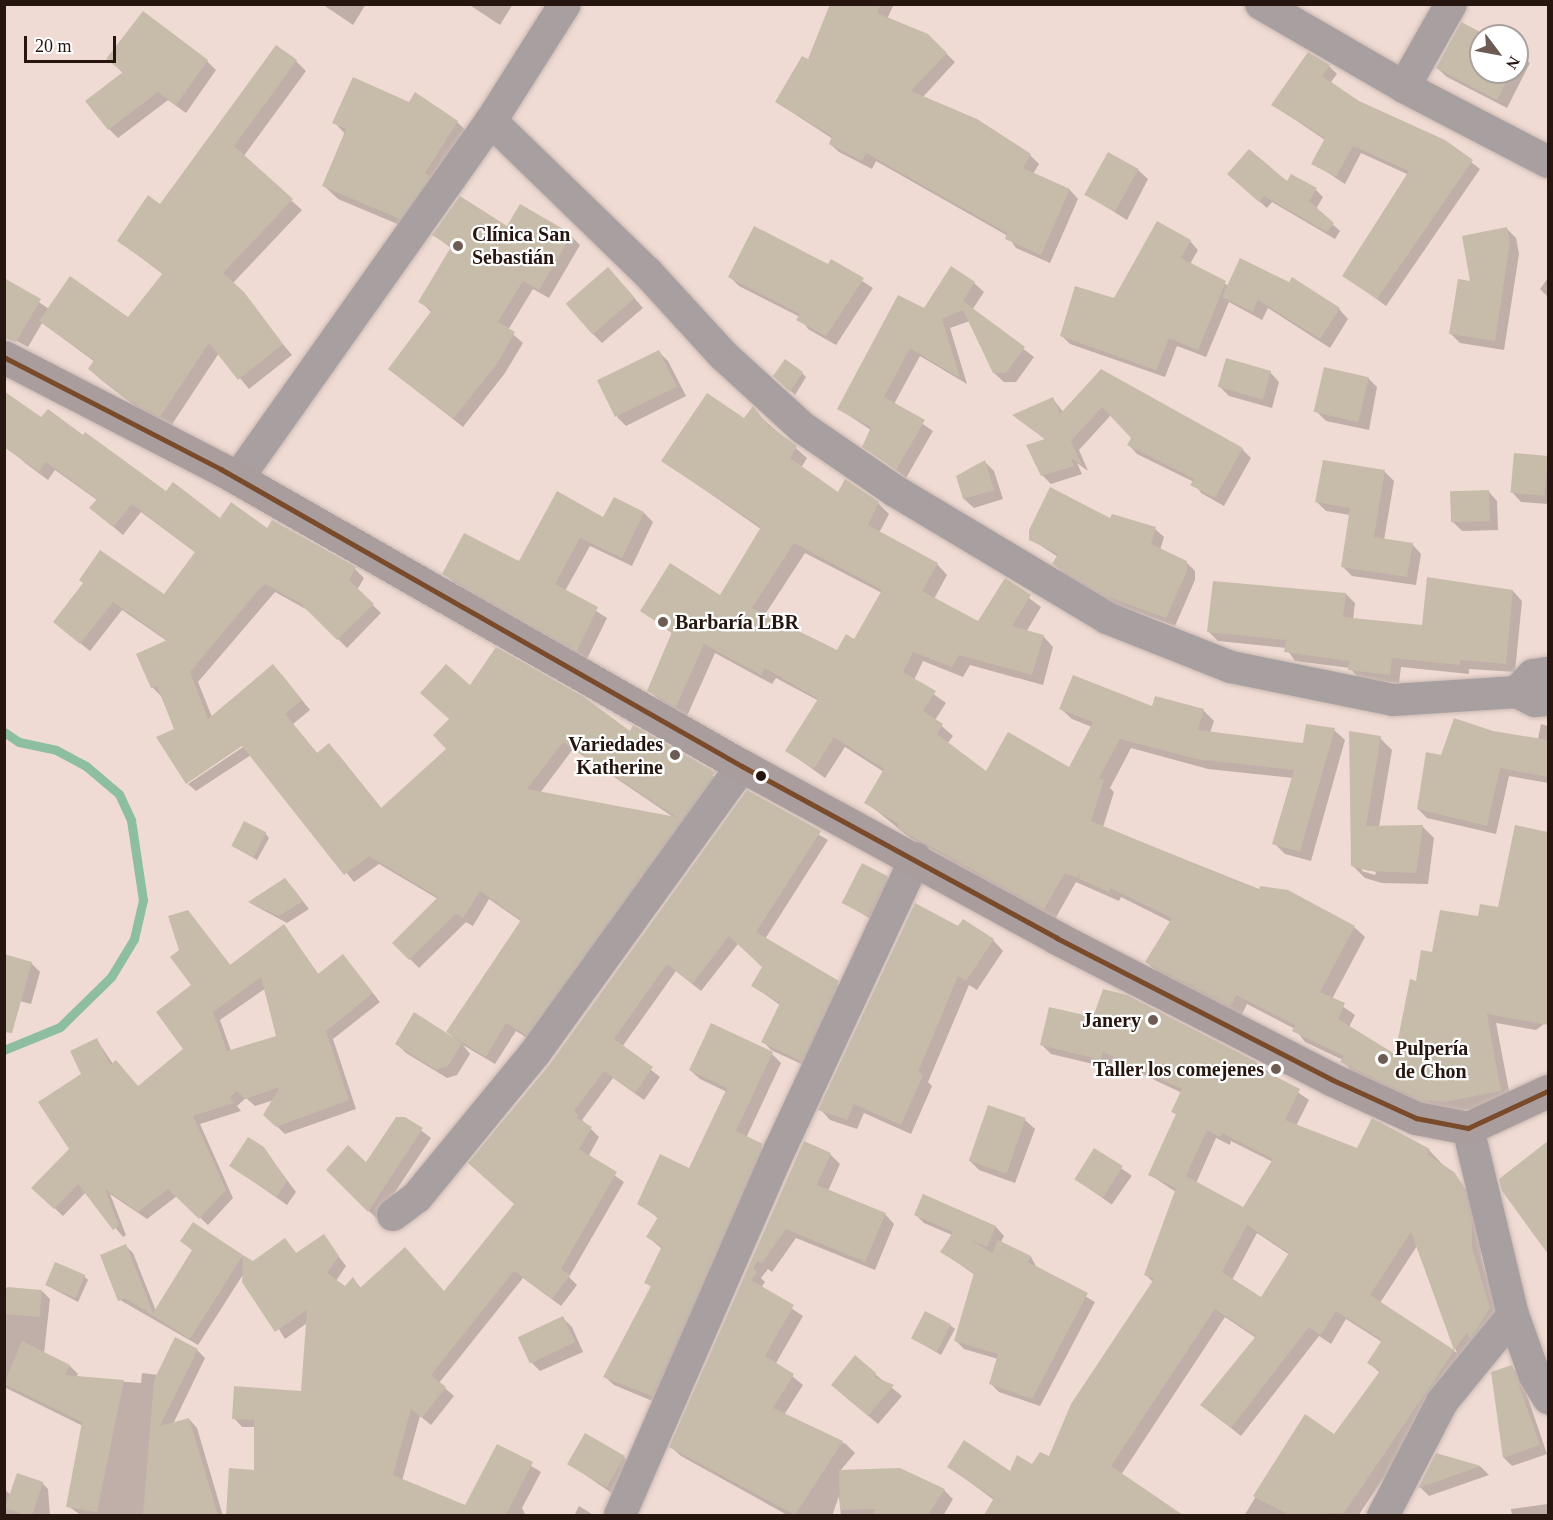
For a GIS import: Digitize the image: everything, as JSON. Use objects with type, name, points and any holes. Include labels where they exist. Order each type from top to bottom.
[{"type":"street","points":[[238,478],[491,121],[565,4]]},
{"type":"street","points":[[1261,4],[1404,87],[1548,162]]},
{"type":"street","points":[[1404,87],[1451,4]]},
{"type":"street","points":[[491,121],[647,272],[723,355],[803,428],[895,491],[1107,618],[1231,667],[1394,700],[1517,692],[1535,701],[1548,700]]},
{"type":"street","points":[[4,357],[238,478],[742,766],[916,858],[1057,938],[1331,1079],[1416,1118],[1468,1128],[1548,1091]]},
{"type":"street","points":[[1517,692],[1533,675],[1548,673]]},
{"type":"street","points":[[393,1215],[417,1197],[536,1053],[742,766]]},
{"type":"street","points":[[620,1515],[780,1149],[916,858]]},
{"type":"street","points":[[1468,1128],[1514,1315],[1535,1376],[1548,1398]]},
{"type":"street","points":[[1383,1515],[1442,1402],[1514,1315]]},
{"type":"building","points":[[830,4],[881,4],[877,13],[928,34],[947,53],[911,91],[977,119],[1031,154],[1023,168],[1070,189],[1041,255],[1005,239],[1007,233],[866,153],[862,161],[829,144],[832,136],[775,102],[802,56],[808,59]]},
{"type":"building","points":[[143,11],[208,60],[176,105],[158,92],[108,130],[85,101],[123,72],[106,59]]},
{"type":"building","points":[[1461,22],[1469,26],[1469,84],[1505,84],[1497,100],[1436,68]]},
{"type":"building","points":[[276,45],[297,60],[234,146],[293,199],[223,273],[244,292],[283,344],[238,380],[209,343],[160,417],[128,400],[88,369],[94,360],[39,321],[70,276],[128,317],[163,273],[117,241],[148,195],[160,204]]},
{"type":"building","points":[[1308,52],[1330,65],[1322,76],[1359,101],[1445,140],[1473,160],[1377,299],[1342,276],[1409,171],[1353,146],[1336,177],[1311,164],[1325,138],[1271,105]]},
{"type":"building","points":[[353,77],[409,102],[415,92],[458,121],[425,173],[430,176],[400,219],[322,186],[346,129],[332,123]]},
{"type":"building","points":[[1249,149],[1287,181],[1291,174],[1317,188],[1309,201],[1334,223],[1327,232],[1264,196],[1259,202],[1227,174]]},
{"type":"building","points":[[1108,152],[1139,169],[1115,212],[1084,195]]},
{"type":"building","points":[[460,196],[507,226],[520,204],[572,234],[539,290],[523,281],[498,322],[515,332],[497,364],[453,419],[388,369],[432,310],[418,302],[451,247],[432,235]]},
{"type":"building","points":[[1157,221],[1191,240],[1181,258],[1226,281],[1198,350],[1169,338],[1156,370],[1060,336],[1075,286],[1114,298]]},
{"type":"building","points":[[754,226],[828,264],[831,259],[864,278],[826,336],[796,320],[800,314],[728,277]]},
{"type":"building","points":[[1507,227],[1510,243],[1495,341],[1449,334],[1458,279],[1470,281],[1462,236]]},
{"type":"building","points":[[1240,258],[1289,282],[1292,277],[1340,308],[1320,339],[1258,300],[1253,312],[1222,297]]},
{"type":"building","points":[[951,266],[975,282],[963,301],[1025,347],[1006,373],[993,373],[963,310],[942,319],[960,378],[910,348],[884,397],[925,420],[896,470],[862,447],[871,427],[837,409],[898,295],[924,308]]},
{"type":"building","points":[[608,267],[635,298],[593,335],[566,304]]},
{"type":"building","points":[[4,278],[41,299],[16,342],[4,338]]},
{"type":"building","points":[[659,350],[677,387],[615,417],[597,380]]},
{"type":"building","points":[[1226,358],[1271,371],[1263,400],[1218,387]]},
{"type":"building","points":[[785,359],[803,372],[790,392],[773,376]]},
{"type":"building","points":[[1324,367],[1369,377],[1358,422],[1314,412]]},
{"type":"building","points":[[1101,369],[1243,448],[1215,498],[1190,485],[1194,479],[1127,445],[1131,438],[1102,407],[1071,441],[1082,465],[1071,458],[1074,466],[1041,476],[1026,445],[1045,439],[1012,415],[1053,397],[1060,414]]},
{"type":"building","points":[[4,391],[41,417],[48,409],[83,435],[85,432],[166,491],[173,482],[220,518],[231,502],[267,528],[272,520],[356,567],[349,580],[374,604],[337,640],[300,603],[265,584],[190,672],[208,719],[273,664],[302,700],[285,714],[317,753],[329,743],[381,808],[446,749],[433,735],[449,719],[420,693],[446,664],[470,685],[496,647],[584,697],[630,731],[633,725],[715,772],[526,1035],[506,1023],[486,1057],[446,1032],[521,920],[480,891],[463,918],[456,914],[409,960],[392,943],[438,897],[369,856],[344,875],[242,746],[186,784],[156,737],[174,729],[157,686],[151,688],[136,654],[167,640],[113,602],[80,644],[53,622],[83,583],[79,580],[100,550],[164,594],[195,552],[132,504],[113,527],[89,508],[97,499],[46,462],[39,472],[4,447]],"holes":[[[563,742],[676,817],[527,789]]]},
{"type":"building","points":[[707,393],[744,418],[753,406],[768,425],[797,446],[790,458],[838,492],[845,479],[879,502],[868,525],[938,563],[922,591],[978,621],[1005,578],[1031,595],[1012,626],[1044,635],[1032,675],[959,655],[952,667],[913,652],[903,672],[936,691],[923,711],[943,724],[937,734],[986,771],[1008,732],[1069,767],[1093,722],[1059,709],[1073,675],[1152,706],[1155,696],[1204,709],[1198,730],[1303,743],[1306,724],[1335,728],[1300,852],[1272,844],[1294,770],[1196,759],[1120,739],[1099,778],[1104,780],[1091,821],[1259,890],[1260,886],[1288,890],[1355,926],[1320,992],[1345,1003],[1338,1019],[1395,1054],[1410,979],[1416,981],[1421,950],[1432,952],[1440,910],[1478,916],[1480,904],[1498,907],[1515,825],[1548,832],[1548,1025],[1487,1014],[1501,1091],[1444,1102],[1421,1100],[1340,1062],[1344,1056],[1292,1031],[1295,1025],[1236,995],[1231,1006],[1145,962],[1172,918],[1110,888],[1109,892],[1079,879],[1080,872],[1077,878],[1065,873],[1044,909],[897,828],[899,824],[864,803],[884,769],[834,737],[814,769],[785,751],[818,699],[765,668],[761,675],[704,644],[676,707],[647,691],[672,632],[640,611],[670,563],[720,595],[761,527],[661,461]],"holes":[[[794,543],[882,590],[854,639],[846,634],[837,650],[752,608]]]},
{"type":"building","points":[[1514,453],[1548,456],[1544,496],[1511,493]]},
{"type":"building","points":[[985,460],[994,490],[963,499],[956,476]]},
{"type":"building","points":[[1323,460],[1385,470],[1374,537],[1413,543],[1407,577],[1341,567],[1350,508],[1315,502]]},
{"type":"building","points":[[1050,487],[1110,518],[1112,514],[1156,527],[1151,544],[1187,561],[1187,571],[1166,618],[1105,596],[1052,564],[1058,554],[1029,540],[1029,530]]},
{"type":"building","points":[[1489,490],[1490,521],[1451,522],[1450,491]]},
{"type":"building","points":[[557,491],[603,517],[614,497],[644,512],[622,558],[580,538],[555,584],[598,607],[577,651],[442,574],[464,533],[519,561]]},
{"type":"building","points":[[1427,577],[1513,590],[1506,664],[1460,660],[1460,665],[1392,658],[1390,675],[1348,670],[1349,661],[1284,652],[1286,640],[1207,632],[1213,581],[1346,593],[1343,617],[1422,625]]},
{"type":"building","points":[[1454,718],[1493,731],[1548,740],[1548,777],[1500,768],[1487,826],[1417,809],[1426,752],[1441,755]]},
{"type":"building","points":[[1349,731],[1381,736],[1366,826],[1423,825],[1416,873],[1369,871],[1351,866]]},
{"type":"building","points":[[747,790],[821,831],[756,932],[839,981],[801,1061],[761,1042],[780,1003],[751,986],[762,967],[729,936],[692,984],[667,964],[614,1039],[653,1067],[635,1093],[604,1071],[574,1111],[579,1115],[577,1118],[592,1127],[579,1149],[617,1172],[561,1269],[570,1275],[552,1299],[514,1271],[431,1375],[446,1387],[422,1418],[411,1409],[393,1475],[465,1505],[497,1444],[533,1462],[506,1515],[226,1515],[229,1468],[254,1470],[254,1420],[232,1419],[234,1386],[301,1391],[307,1310],[275,1332],[242,1282],[243,1255],[253,1261],[285,1238],[296,1253],[324,1234],[339,1256],[327,1273],[345,1286],[353,1277],[360,1288],[405,1247],[444,1291],[514,1204],[468,1163],[550,1064]]},
{"type":"building","points":[[244,821],[266,832],[254,857],[231,846]]},
{"type":"building","points":[[862,863],[888,876],[867,916],[842,903]]},
{"type":"building","points":[[285,878],[303,901],[279,916],[248,902]]},
{"type":"building","points":[[915,903],[958,926],[963,919],[994,939],[966,981],[958,976],[918,1072],[923,1075],[901,1125],[854,1104],[847,1120],[818,1110]]},
{"type":"building","points":[[188,910],[230,965],[284,924],[318,974],[343,954],[373,993],[326,1031],[349,1100],[276,1127],[263,1115],[280,1087],[245,1099],[237,1091],[230,1097],[234,1103],[193,1116],[226,1190],[199,1219],[168,1189],[138,1212],[105,1189],[119,1226],[113,1230],[78,1184],[54,1209],[31,1188],[69,1149],[38,1102],[81,1074],[70,1051],[97,1038],[110,1065],[116,1060],[138,1086],[183,1049],[156,1012],[191,985],[170,957],[179,950],[168,916]],"holes":[[[261,977],[276,1036],[227,1051],[213,1012]]]},
{"type":"building","points":[[4,954],[32,962],[12,1033],[4,1032]]},
{"type":"building","points":[[1103,989],[1127,995],[1257,1062],[1255,1066],[1300,1089],[1285,1120],[1357,1148],[1372,1118],[1430,1149],[1427,1154],[1454,1172],[1463,1185],[1472,1221],[1472,1247],[1490,1308],[1470,1339],[1467,1332],[1344,1513],[1289,1515],[1253,1496],[1305,1414],[1334,1434],[1380,1371],[1367,1363],[1382,1340],[1336,1311],[1321,1335],[1309,1327],[1231,1428],[1200,1405],[1256,1336],[1215,1309],[1111,1466],[1183,1515],[984,1515],[994,1498],[947,1467],[964,1440],[1010,1471],[1017,1455],[1032,1464],[1040,1452],[1049,1456],[1071,1404],[1154,1279],[1144,1275],[1176,1188],[1148,1175],[1176,1114],[1171,1112],[1182,1089],[1103,1052],[1101,1060],[1040,1045],[1049,1007],[1093,1017]],"holes":[[[1207,1130],[1220,1137],[1222,1133],[1273,1159],[1243,1207],[1186,1176]],[[1247,1225],[1289,1253],[1261,1297],[1222,1272]],[[1411,1232],[1454,1350],[1370,1295]]]},
{"type":"building","points":[[414,1012],[462,1043],[448,1066],[436,1070],[395,1044]]},
{"type":"building","points":[[711,1023],[773,1052],[736,1131],[763,1144],[652,1396],[603,1377],[651,1286],[644,1283],[662,1246],[646,1237],[658,1217],[637,1204],[660,1154],[689,1168],[727,1088],[689,1070]]},
{"type":"building","points":[[988,1105],[1026,1118],[1007,1174],[969,1161]]},
{"type":"building","points":[[396,1117],[405,1117],[423,1128],[368,1212],[326,1170],[348,1145],[366,1162]]},
{"type":"building","points":[[248,1137],[264,1147],[287,1181],[277,1197],[229,1166]]},
{"type":"building","points":[[804,1141],[831,1153],[817,1185],[886,1213],[865,1262],[786,1229],[762,1263],[758,1261],[753,1268],[757,1272],[751,1280],[794,1305],[765,1356],[794,1374],[773,1408],[843,1441],[795,1515],[669,1447]]},
{"type":"building","points":[[1548,1141],[1548,1254],[1502,1191],[1499,1179]]},
{"type":"building","points":[[1094,1148],[1123,1166],[1103,1197],[1074,1179]]},
{"type":"building","points":[[923,1194],[996,1226],[987,1247],[968,1238],[992,1253],[998,1240],[1031,1256],[1028,1262],[1088,1293],[1032,1399],[989,1384],[998,1354],[954,1341],[974,1273],[940,1252],[953,1232],[914,1215]]},
{"type":"building","points":[[193,1222],[243,1255],[190,1339],[125,1298],[118,1301],[100,1255],[126,1244],[153,1313],[192,1250],[180,1241]]},
{"type":"building","points":[[55,1262],[85,1275],[76,1298],[45,1285]]},
{"type":"building","points":[[7,1287],[42,1290],[40,1317],[5,1314]]},
{"type":"building","points":[[925,1311],[951,1324],[937,1352],[911,1339]]},
{"type":"building","points":[[563,1316],[575,1342],[530,1363],[518,1337]]},
{"type":"building","points":[[175,1337],[198,1349],[160,1426],[189,1418],[218,1515],[143,1515],[154,1380]]},
{"type":"building","points":[[22,1341],[70,1365],[65,1375],[124,1380],[97,1512],[66,1507],[82,1422],[4,1384]]},
{"type":"building","points":[[855,1355],[876,1373],[875,1377],[894,1385],[868,1416],[831,1385]]},
{"type":"building","points":[[1512,1365],[1540,1445],[1503,1458],[1491,1372]]},
{"type":"building","points":[[585,1433],[625,1456],[607,1487],[567,1464]]},
{"type":"building","points":[[1436,1453],[1481,1466],[1418,1488]]},
{"type":"building","points":[[900,1468],[945,1489],[928,1515],[872,1515],[876,1509],[840,1510],[839,1470]]},
{"type":"building","points":[[17,1473],[43,1482],[32,1516],[5,1508]]},
{"type":"waterway","points":[[4,732],[19,742],[56,750],[86,766],[119,794],[131,820],[143,900],[134,939],[111,977],[60,1027],[4,1050]]},
{"type":"transit line","points":[[4,357],[221,469],[742,766],[1057,938],[1331,1079],[1416,1118],[1468,1128],[1548,1091]]},
{"type":"place","name":"Clínica San Sebastián","points":[[458,246]]},
{"type":"place","name":"Barbaría LBR","points":[[663,622]]},
{"type":"place","name":"Variedades Katherine","points":[[675,755]]},
{"type":"place","name":"Janery","points":[[1153,1020]]},
{"type":"place","name":"Pulpería de Chon","points":[[1383,1059]]},
{"type":"place","name":"Taller los comejenes","points":[[1276,1069]]}]
